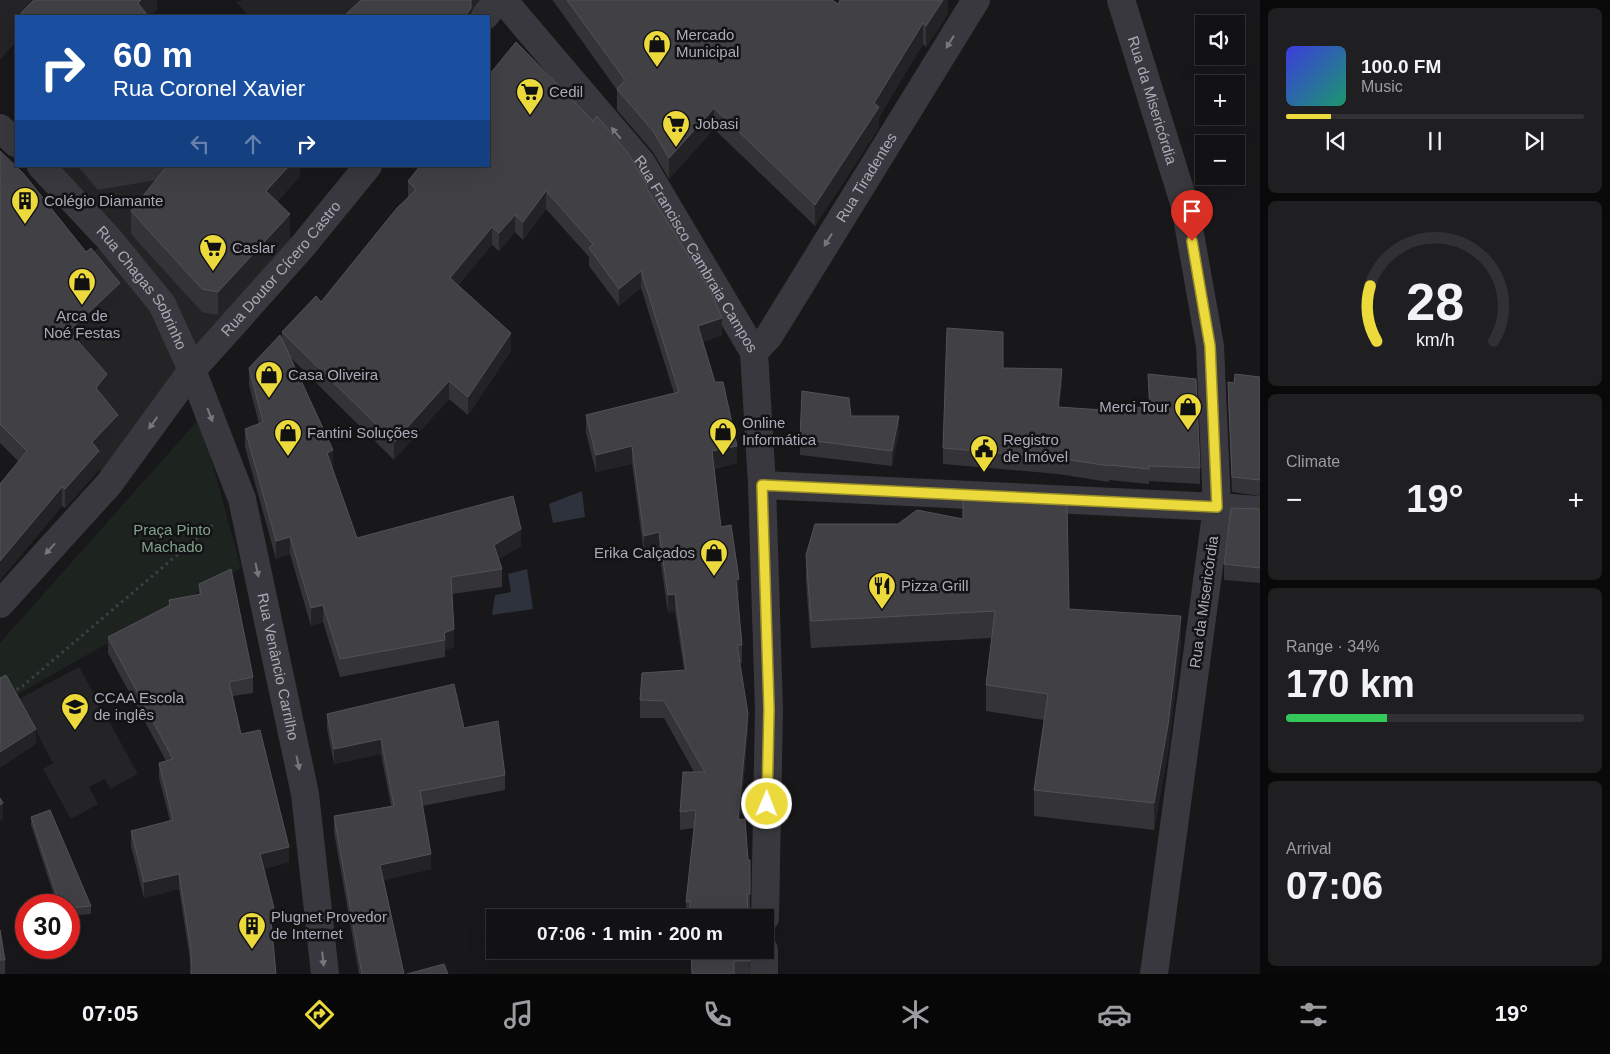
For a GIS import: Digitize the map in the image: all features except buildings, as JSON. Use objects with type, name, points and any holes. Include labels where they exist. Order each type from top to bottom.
[{"type":"street","points":[[486,15],[498,0]]},
{"type":"street","name":"Rua Francisco Cambraia Campos","points":[[503,0],[641,162],[754,352],[762,485],[769,709],[765,909]]},
{"type":"street","name":"Rua Tiradentes","points":[[754,352],[769,336],[976,0]]},
{"type":"street","name":"Rua da Misericórdia","points":[[1121,0],[1185,206],[1210,346],[1217,507],[1154,974]]},
{"type":"street","points":[[0,128],[15,142]]},
{"type":"street","name":"Rua Chagas Sobrinho","points":[[42,167],[109,239],[162,304],[192,370]]},
{"type":"street","name":"Rua Doutor Cícero Castro","points":[[192,370],[301,248],[367,167]]},
{"type":"street","points":[[0,604],[109,484],[192,370]]},
{"type":"street","name":"Rua Venâncio Carrilho","points":[[192,370],[242,499],[305,794],[325,974]]},
{"type":"street","points":[[762,485],[1260,510]]},
{"type":"street","points":[[764,959],[764,974]]},
{"type":"path","points":[[6,688],[19,689],[242,499]]},
{"type":"shaded area","points":[[0,0],[46,0],[36,15],[15,15],[15,43],[0,60]]},
{"type":"shaded area","points":[[241,0],[482,0],[478,15],[248,15],[236,2]]},
{"type":"shaded area","points":[[48,167],[219,167],[297,243],[106,477],[2,351],[101,244]]},
{"type":"shaded area","points":[[582,491],[585,517],[553,523],[549,504]]},
{"type":"shaded area","points":[[527,569],[533,609],[492,615],[495,595],[511,592],[508,574]]},
{"type":"shaded area","name":"CCAA Escola de inglês","points":[[79,667],[138,774],[110,789],[105,779],[89,787],[98,804],[71,819],[43,769],[53,763],[19,699]]},
{"type":"green space","name":"Praça Pinto Machado","points":[[200,418],[241,568],[16,695],[0,691],[0,643]]},
{"type":"place","name":"Mercado Municipal","points":[[657,68]]},
{"type":"place","name":"Cedil","points":[[530,116]]},
{"type":"place","name":"Jobasi","points":[[676,148]]},
{"type":"place","name":"Colégio Diamante","points":[[25,225]]},
{"type":"place","name":"Caslar","points":[[213,272]]},
{"type":"place","name":"Arca de Noé Festas","points":[[82,306]]},
{"type":"place","name":"Casa Oliveira","points":[[269,399]]},
{"type":"place","name":"Merci Tour","points":[[1188,431]]},
{"type":"place","name":"Online Informática","points":[[723,456]]},
{"type":"place","name":"Fantini Soluções","points":[[288,457]]},
{"type":"place","name":"Registro de Imóvel","points":[[984,473]]},
{"type":"place","name":"Erika Calçados","points":[[714,577]]},
{"type":"place","name":"Pizza Grill","points":[[882,610]]},
{"type":"place","name":"CCAA Escola de inglês","points":[[75,731]]},
{"type":"place","name":"Plugnet Provedor de Internet","points":[[252,950]]},
{"type":"route","points":[[767,804],[769,709],[762,485],[1217,507],[1210,346],[1192,241]]}]
